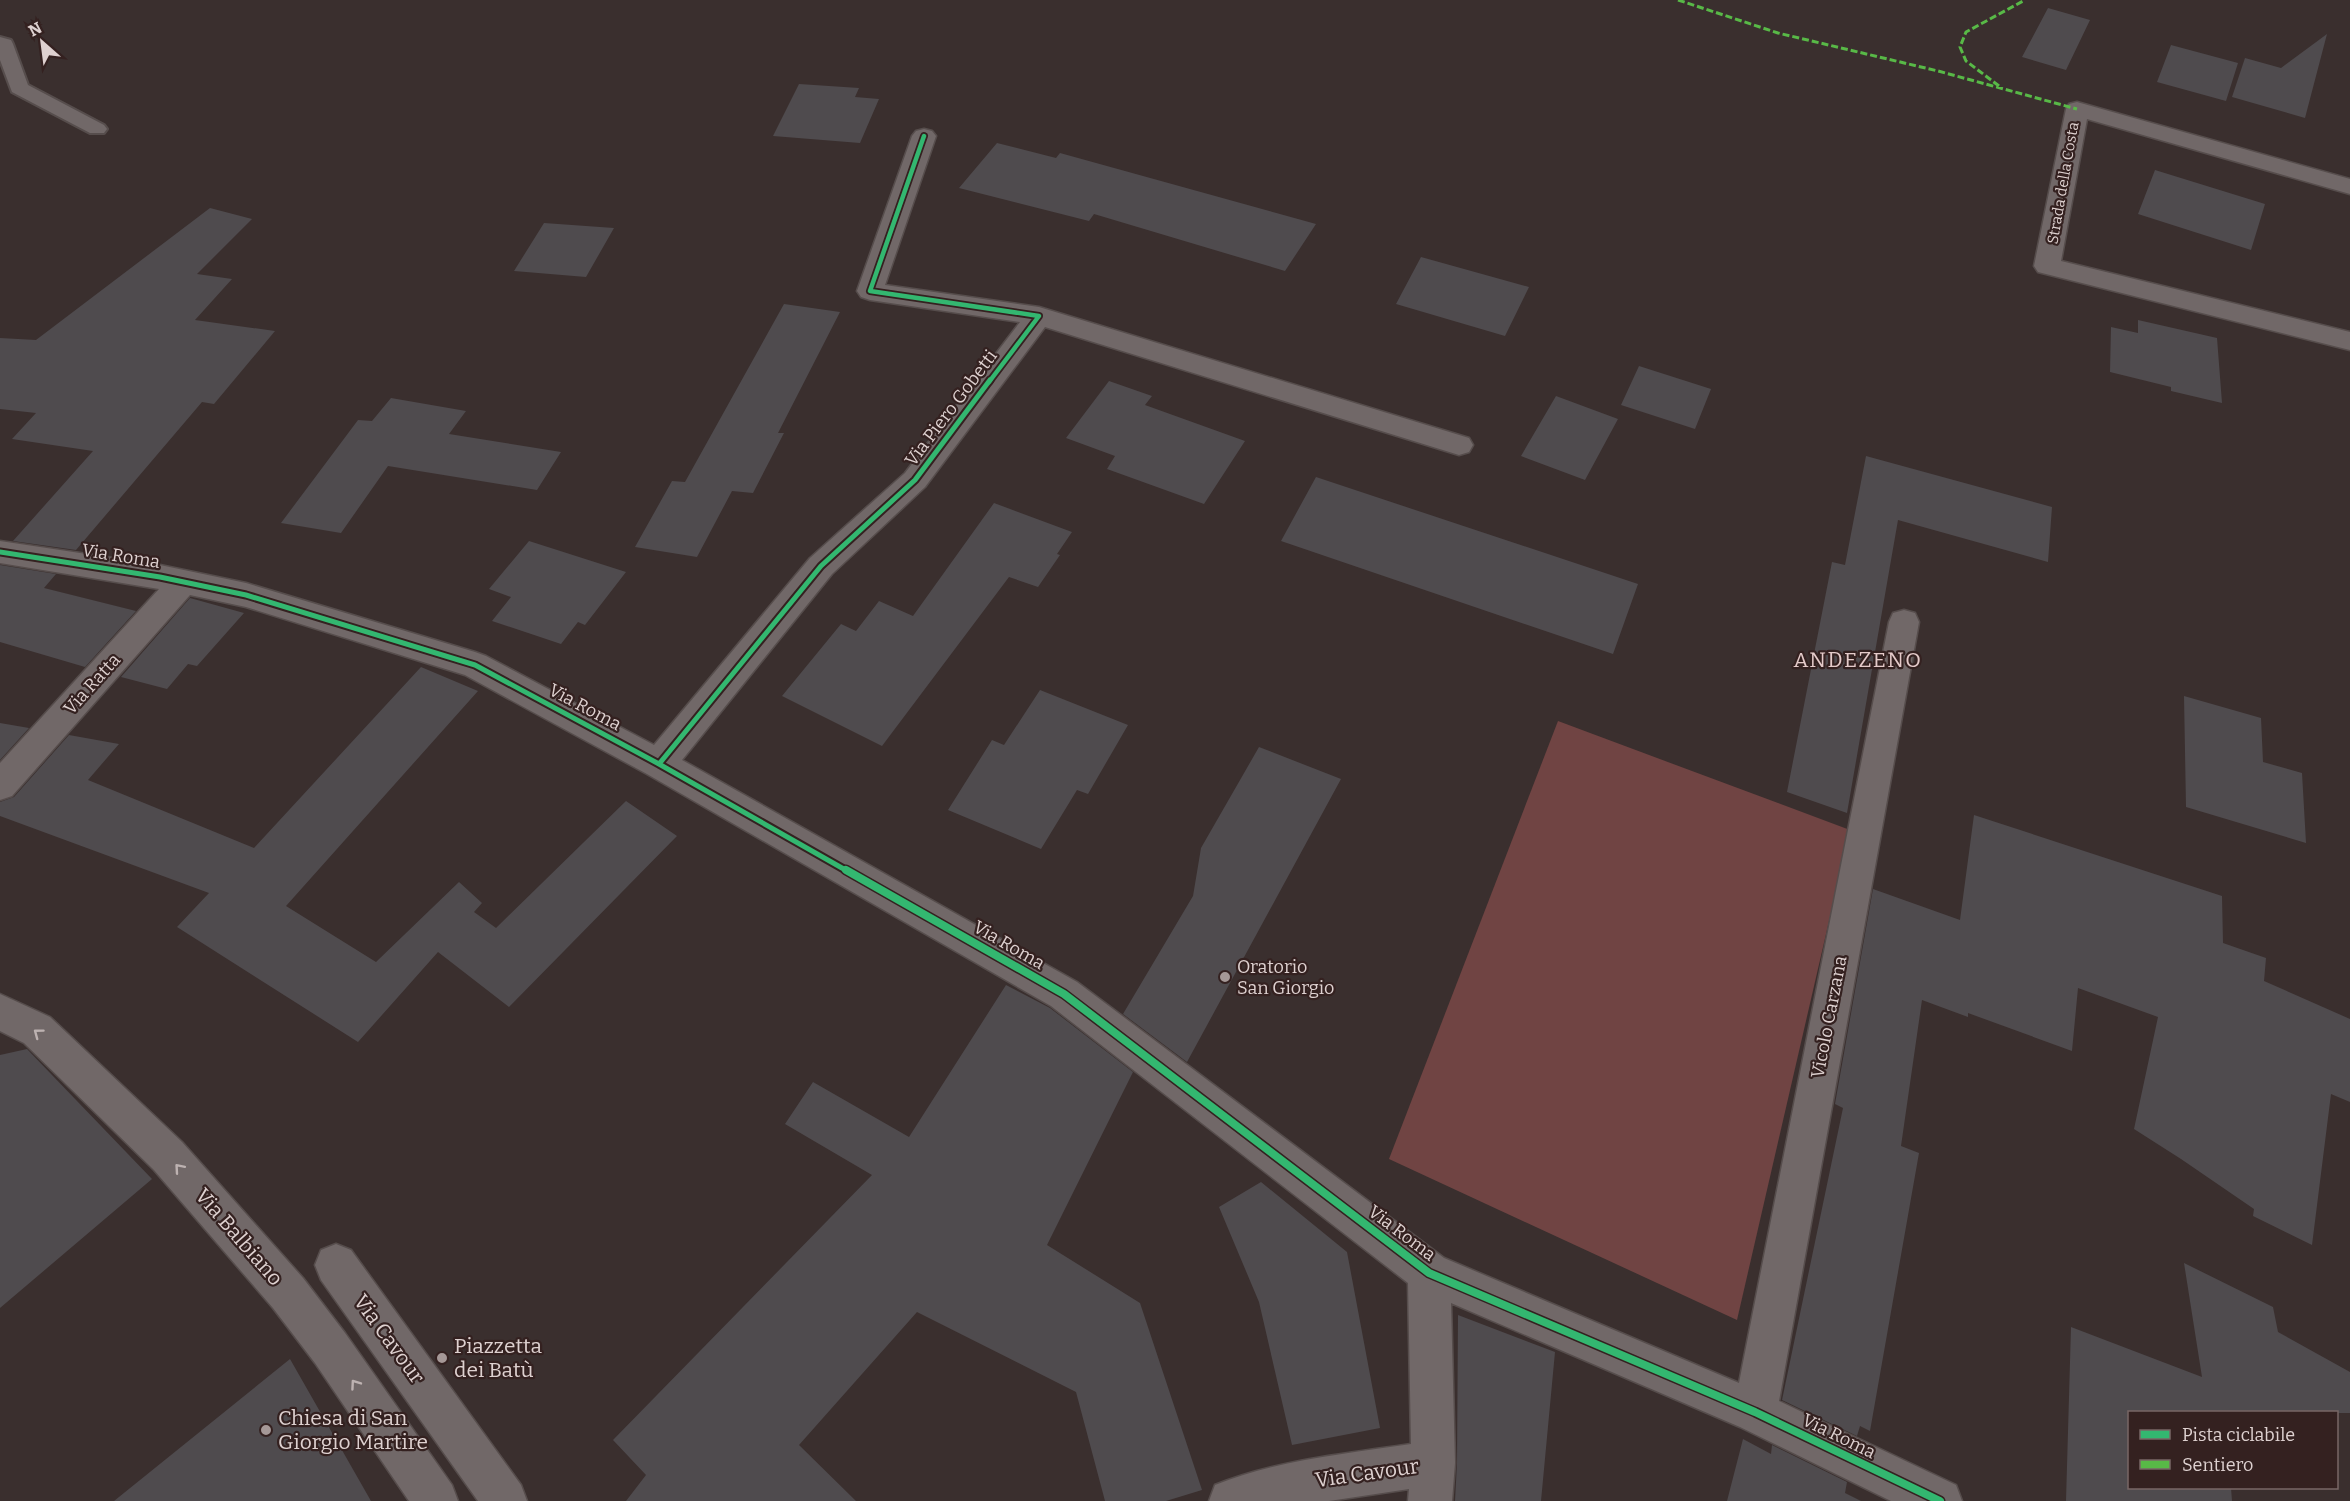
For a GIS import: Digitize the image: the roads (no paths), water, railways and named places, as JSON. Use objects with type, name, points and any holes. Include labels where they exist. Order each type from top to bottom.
[{"type":"street","name":"Strada della Costa","points":[[2350,187],[2076,109],[2048,266],[2350,341]]},
{"type":"street","points":[[924,136],[870,291],[1039,316],[1459,445]]},
{"type":"street","name":"Via Piero Gobetti","points":[[659,764],[821,566],[915,480],[1039,316]]},
{"type":"street","name":"Via Roma","points":[[0,552],[183,582],[246,595],[475,665],[659,764],[1064,994],[1429,1273],[1755,1412],[1940,1501]]},
{"type":"street","name":"Via Ratta","points":[[0,786],[183,582]]},
{"type":"street","name":"Vicolo Carzana","points":[[1755,1412],[1904,622]]},
{"type":"street","name":"Via Balbiano","points":[[0,1012],[37,1030],[168,1156],[288,1293],[330,1348],[436,1501]]},
{"type":"street","name":"Via Cavour","points":[[336,1265],[505,1501]]},
{"type":"street","name":"Via Roma","points":[[1429,1273],[1432,1482]]},
{"type":"street","name":"Via Cavour","points":[[1231,1501],[1294,1484],[1432,1482]]},
{"type":"lane","points":[[0,43],[4,44],[19,88],[97,129]]},
{"type":"place","name":"Oratorio San Giorgio","points":[[1225,977]]},
{"type":"place","name":"Piazzetta dei Batù","points":[[442,1358]]},
{"type":"place","name":"Chiesa di San Giorgio Martire","points":[[266,1430]]},
{"type":"district","name":"ANDEZENO","points":[[1858,660]]}]
